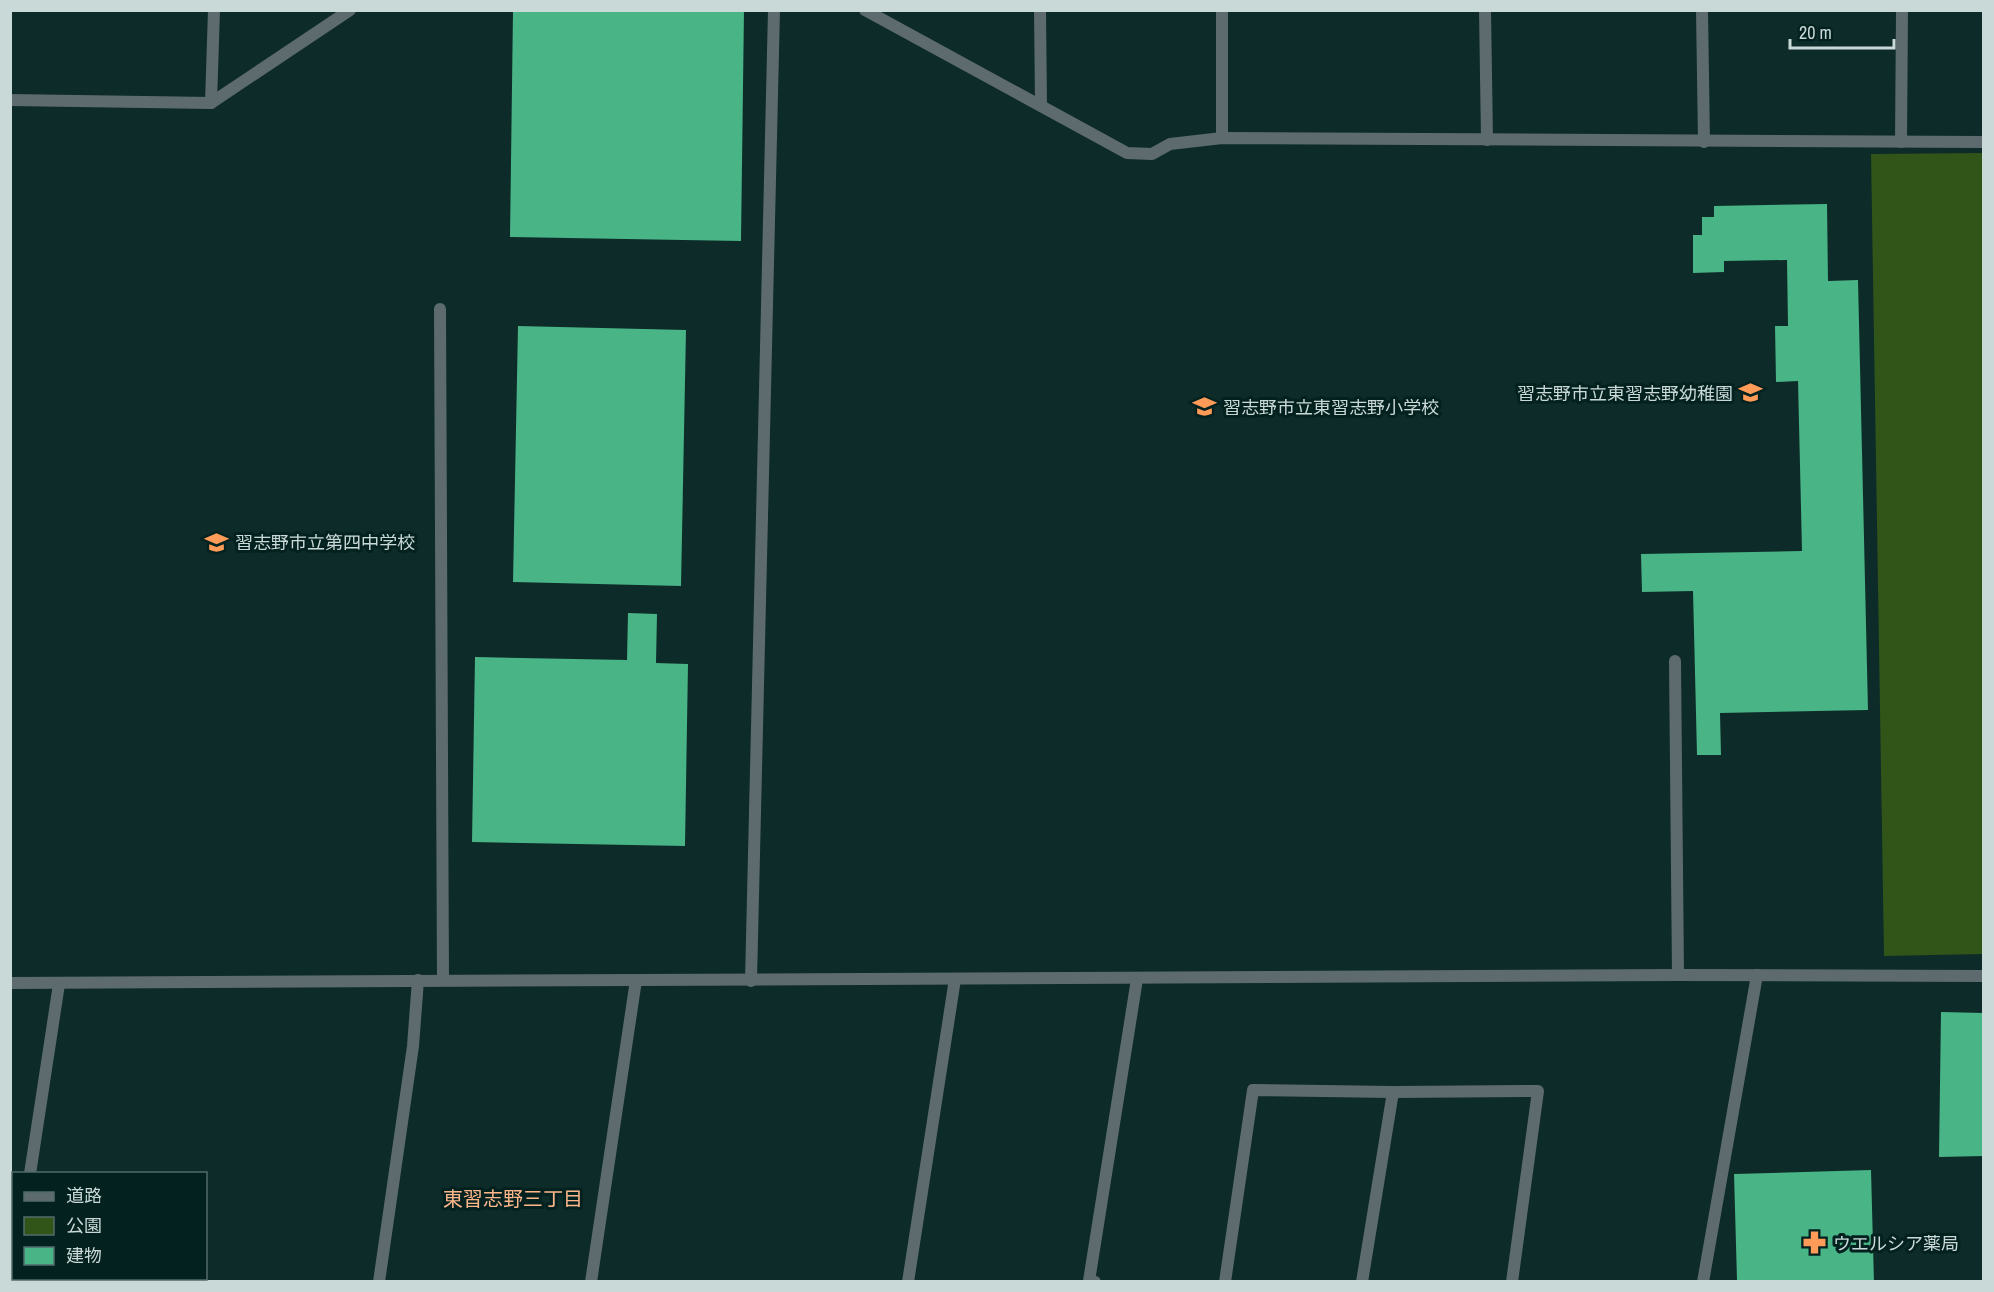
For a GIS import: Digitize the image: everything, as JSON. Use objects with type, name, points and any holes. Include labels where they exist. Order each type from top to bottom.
[{"type":"street","points":[[211,103],[214,10]]},
{"type":"street","points":[[10,100],[211,103],[350,10]]},
{"type":"street","points":[[751,981],[774,10]]},
{"type":"street","points":[[865,10],[1127,153],[1152,154],[1170,144],[1222,138],[1983,142]]},
{"type":"street","points":[[1040,10],[1041,106]]},
{"type":"street","points":[[1222,10],[1222,138]]},
{"type":"street","points":[[1485,10],[1487,140]]},
{"type":"street","points":[[1702,10],[1704,142]]},
{"type":"street","points":[[1901,142],[1902,10]]},
{"type":"street","points":[[440,309],[443,980]]},
{"type":"street","points":[[1675,661],[1678,975]]},
{"type":"street","points":[[10,983],[1678,975],[1983,976]]},
{"type":"street","points":[[1703,1281],[1757,975]]},
{"type":"street","points":[[908,1281],[955,979]]},
{"type":"street","points":[[1095,1281],[1089,1281],[1137,979]]},
{"type":"street","points":[[379,1281],[413,1046],[418,980]]},
{"type":"street","points":[[591,1281],[636,980]]},
{"type":"street","points":[[30,1172],[59,984]]},
{"type":"street","points":[[1225,1281],[1253,1090],[1538,1091],[1512,1281]]},
{"type":"street","points":[[1362,1281],[1392,1092]]},
{"type":"green space","points":[[1983,153],[1983,954],[1884,956],[1871,154]]},
{"type":"building","points":[[513,10],[744,10],[741,241],[510,237]]},
{"type":"building","points":[[1827,204],[1828,281],[1858,280],[1868,710],[1720,713],[1721,755],[1697,755],[1693,591],[1642,592],[1641,554],[1802,551],[1798,381],[1776,382],[1775,326],[1788,326],[1787,260],[1724,261],[1724,272],[1693,273],[1693,235],[1702,235],[1702,217],[1714,217],[1714,206]]},
{"type":"building","points":[[518,326],[686,330],[681,586],[513,582]]},
{"type":"building","points":[[628,613],[657,614],[656,663],[688,664],[685,846],[472,842],[475,657],[627,660]]},
{"type":"building","points":[[1941,1012],[1984,1013],[1984,1156],[1939,1157]]},
{"type":"building","points":[[1871,1170],[1874,1282],[1733,1282],[1737,1280],[1734,1174]]},
{"type":"place","name":"習志野市立東習志野幼稚園","points":[[1751,393]]},
{"type":"place","name":"習志野市立東習志野小学校","points":[[1205,407]]},
{"type":"place","name":"習志野市立第四中学校","points":[[217,542]]},
{"type":"place","name":"ウエルシア薬局","points":[[1815,1243]]},
{"type":"district","name":"東習志野三丁目","points":[[513,1198]]}]
